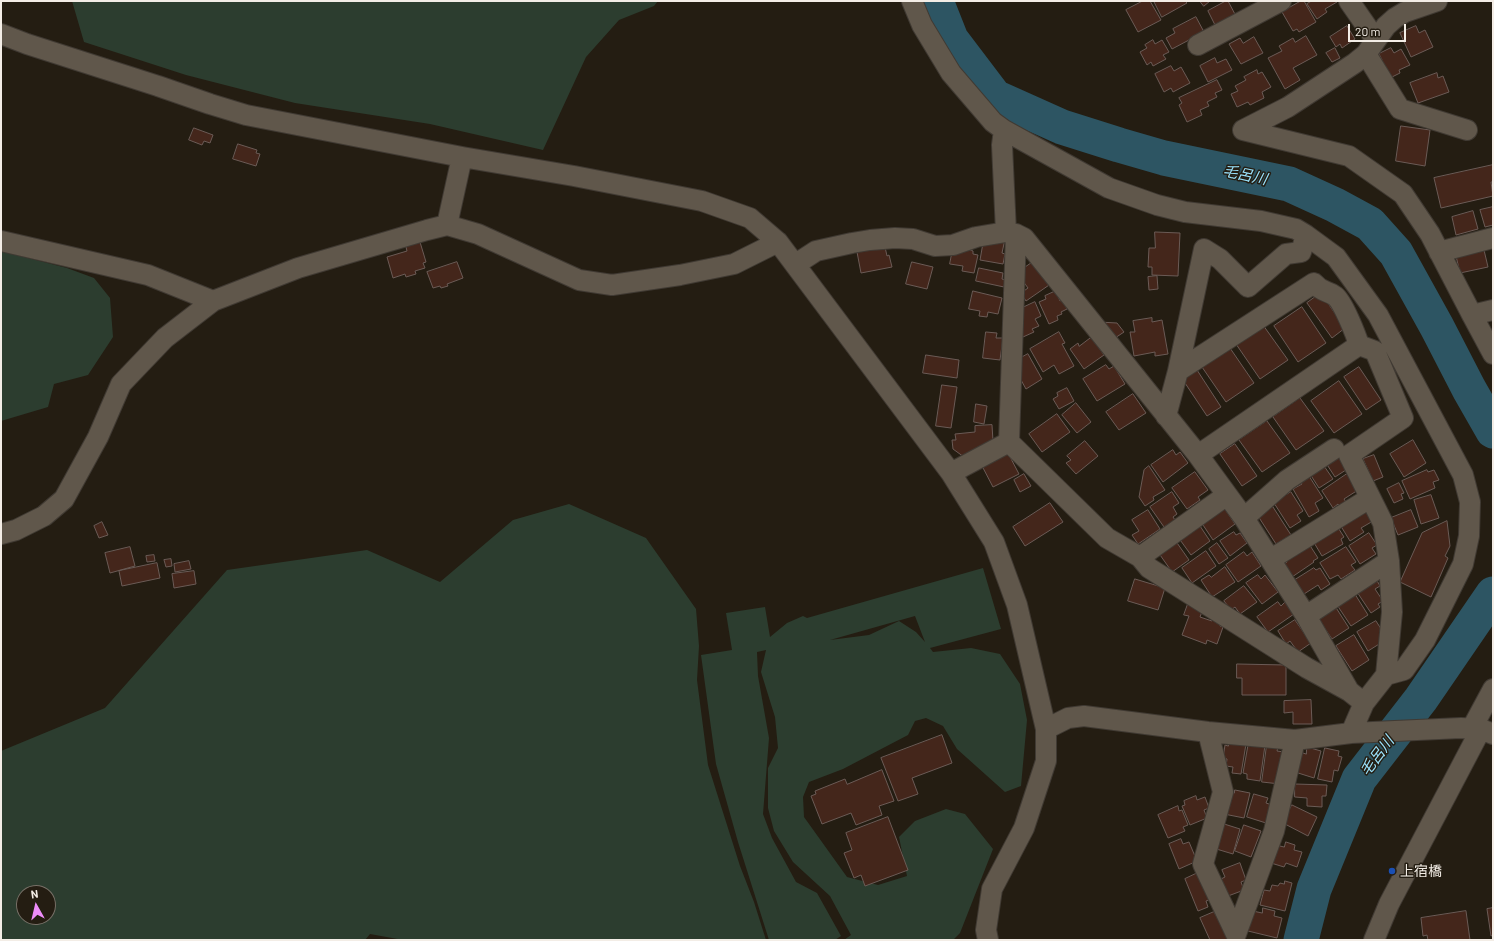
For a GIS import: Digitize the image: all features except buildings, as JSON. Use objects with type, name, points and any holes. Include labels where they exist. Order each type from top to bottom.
[{"type":"street","points":[[912,1],[922,25],[951,73],[993,122],[1004,130],[1108,188],[1157,205],[1185,212],[1261,221],[1296,229],[1336,258],[1378,315],[1463,475],[1470,502],[1469,536],[1463,564],[1425,640],[1404,670],[1386,675],[1357,697]]},
{"type":"street","points":[[1198,46],[1281,1]]},
{"type":"street","points":[[1350,1],[1400,109],[1467,130]]},
{"type":"street","points":[[1437,1],[1405,12],[1394,18],[1386,26],[1371,47],[1355,63],[1288,106],[1243,130],[1349,156],[1403,194],[1430,234],[1493,354]]},
{"type":"street","points":[[1,34],[26,44],[246,115],[462,157],[582,177],[702,201],[750,218],[778,242],[796,264],[951,473],[994,542],[1017,605],[1045,723],[1046,761],[1024,828],[992,889],[986,930],[988,940]]},
{"type":"street","points":[[1004,130],[1002,145],[1011,233],[1009,442],[1107,538],[1140,557],[1149,568],[1357,697]]},
{"type":"street","points":[[447,225],[462,157]]},
{"type":"street","points":[[1,534],[16,530],[44,516],[64,500],[98,437],[121,384],[165,338],[213,301],[298,268],[447,225],[478,234],[579,280],[612,285],[680,275],[734,264],[778,242]]},
{"type":"street","points":[[796,264],[816,251],[852,243],[895,238],[913,239],[935,246],[953,245],[976,237],[1011,233],[1024,238],[1198,455],[1244,518],[1357,697],[1359,733]]},
{"type":"street","points":[[1166,416],[1178,371],[1204,249],[1220,259],[1248,287],[1286,254],[1301,252],[1306,235]]},
{"type":"street","points":[[1439,252],[1493,238]]},
{"type":"street","points":[[1,241],[148,275],[213,301]]},
{"type":"street","points":[[1178,371],[1314,283],[1319,290],[1336,297],[1354,327],[1359,345]]},
{"type":"street","points":[[1472,315],[1493,310]]},
{"type":"street","points":[[1359,345],[1375,351],[1403,418],[1349,455],[1383,523],[1390,561],[1392,612],[1386,675]]},
{"type":"street","points":[[1198,455],[1359,345]]},
{"type":"street","points":[[951,473],[1009,442]]},
{"type":"street","points":[[1244,518],[1287,480],[1334,449]]},
{"type":"street","points":[[1140,557],[1227,495]]},
{"type":"street","points":[[1271,559],[1370,498]]},
{"type":"street","points":[[1306,616],[1390,561]]},
{"type":"street","points":[[1374,940],[1389,904],[1477,730],[1493,689]]},
{"type":"street","points":[[1045,723],[1084,716],[1208,732],[1295,740],[1359,733],[1477,730]]},
{"type":"street","points":[[1208,732],[1223,792],[1203,864],[1236,934],[1274,831],[1295,740]]},
{"type":"green space","points":[[72,1],[658,1],[654,6],[619,20],[586,57],[543,150],[430,124],[295,103],[186,75],[84,42]]},
{"type":"green space","points":[[1,251],[67,268],[94,278],[110,298],[113,337],[88,375],[54,384],[48,407],[1,421]]},
{"type":"green space","points":[[569,504],[646,538],[696,609],[699,646],[697,680],[708,765],[740,866],[754,902],[766,940],[403,940],[370,934],[365,940],[1,940],[1,751],[105,708],[227,570],[367,550],[440,582],[513,520]]},
{"type":"green space","points":[[983,568],[1001,629],[930,648],[933,652],[971,648],[1000,654],[1020,684],[1027,720],[1021,786],[1005,792],[957,749],[943,726],[926,718],[915,721],[908,735],[843,769],[809,782],[803,797],[804,817],[847,877],[878,885],[907,876],[899,837],[915,821],[946,809],[965,814],[993,849],[960,933],[953,940],[844,940],[851,935],[830,896],[793,862],[774,831],[768,808],[768,768],[778,748],[775,717],[761,672],[766,650],[757,652],[758,676],[769,738],[763,814],[772,838],[796,882],[817,893],[841,936],[835,940],[769,940],[738,842],[716,764],[701,655],[732,650],[726,613],[765,607],[770,637],[787,623],[803,616],[807,618]],"holes":[[[915,616],[925,642],[916,632],[899,621],[869,635],[830,640]]]},
{"type":"waterway","name":"毛呂川","points":[[936,1],[951,39],[995,97],[1062,127],[1119,145],[1164,158],[1289,184],[1335,205],[1370,224],[1396,253],[1493,431]]},
{"type":"waterway","name":"毛呂川","points":[[1301,940],[1314,889],[1359,779],[1421,699],[1493,594]]},
{"type":"place","name":"上宿橋","points":[[1392,871]]}]
